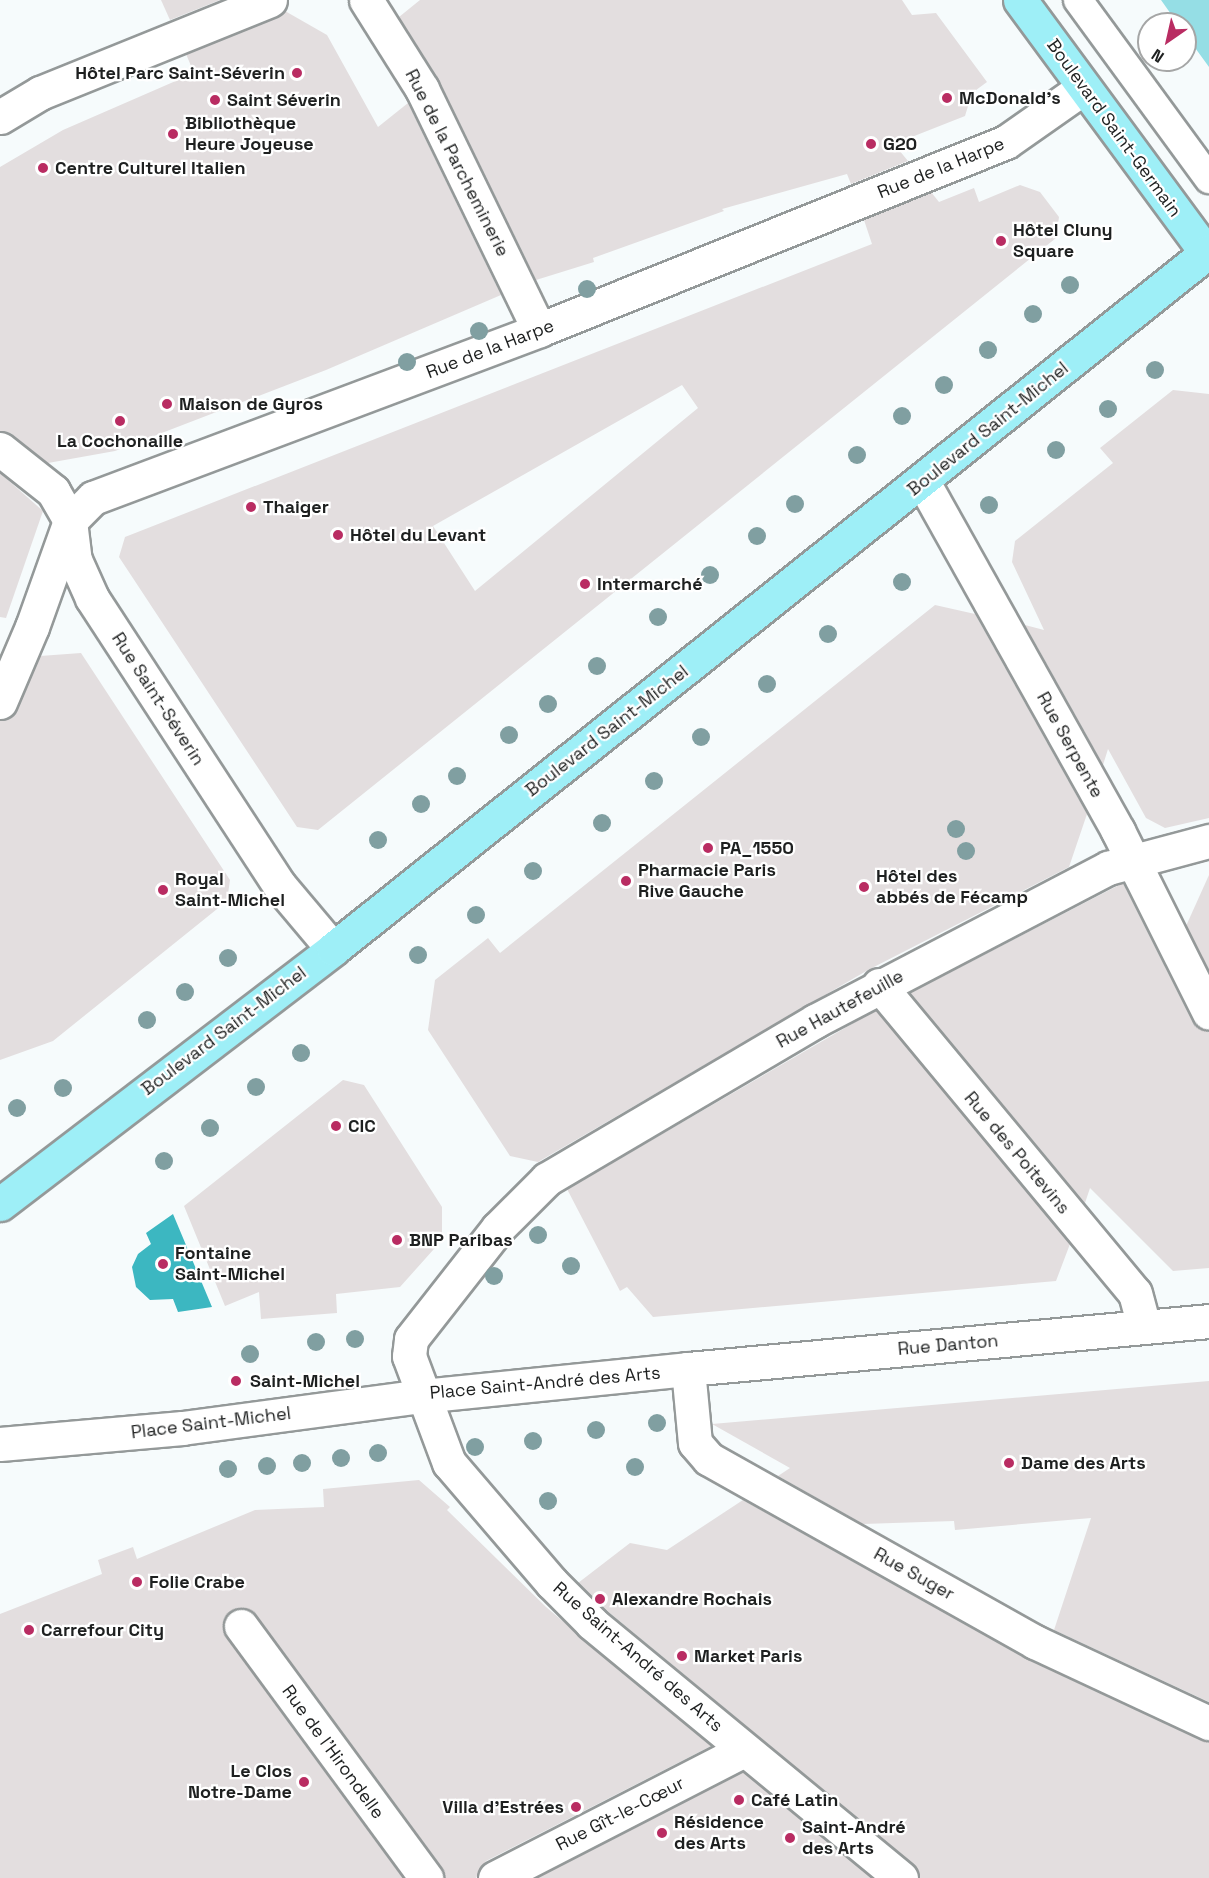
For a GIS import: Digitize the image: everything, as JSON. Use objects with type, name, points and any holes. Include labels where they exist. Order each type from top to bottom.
[{"type":"main road","name":"Boulevard Saint-Germain","points":[[1020,0],[1083,88],[1208,253]]},
{"type":"main road","name":"Boulevard Saint-Michel","points":[[0,1204],[333,949],[923,482],[1208,253]]},
{"type":"street","points":[[0,117],[40,93],[270,0]]},
{"type":"street","name":"Rue de la Parcheminerie","points":[[366,0],[422,89],[539,330]]},
{"type":"street","name":"Rue de la Harpe","points":[[0,702],[32,627],[70,521],[93,498],[539,330],[1006,142],[1083,88]]},
{"type":"street","name":"Rue Saint-Séverin","points":[[0,448],[53,490],[70,521],[75,560],[92,598],[280,886],[333,949]]},
{"type":"street","name":"Rue Serpente","points":[[923,482],[1133,859],[1209,1013]]},
{"type":"street","name":"Rue Hautefeuille","points":[[498,1228],[547,1179],[879,986],[1108,868],[1133,859],[1209,841]]},
{"type":"street","name":"Rue des Poitevins","points":[[879,986],[1135,1293],[1144,1327]]},
{"type":"street","name":"Place Saint-André des Arts","points":[[498,1228],[411,1339],[409,1356],[422,1396],[688,1368]]},
{"type":"street","name":"Rue Danton","points":[[688,1368],[1209,1321]]},
{"type":"street","name":"Rue Suger","points":[[688,1368],[695,1443],[709,1459],[1035,1642],[1209,1723]]},
{"type":"street","name":"Place Saint-Michel","points":[[0,1443],[182,1428],[422,1396]]},
{"type":"street","name":"Rue Saint-André des Arts","points":[[422,1396],[449,1463],[552,1583],[592,1623],[901,1878]]},
{"type":"street","name":"Rue de l'Hirondelle","points":[[241,1626],[426,1878]]},
{"type":"street","name":"Rue Gît-le-Cœur","points":[[495,1878],[744,1750]]},
{"type":"lane","points":[[1078,0],[1209,179]]},
{"type":"shaded area","points":[[1161,0],[1209,0],[1209,67],[1197,50],[1197,12],[1170,12]]},
{"type":"shaded area","name":"Fontaine Saint-Michel","points":[[173,1214],[212,1307],[178,1312],[173,1299],[150,1300],[136,1287],[132,1267],[138,1254],[151,1244],[146,1233]]},
{"type":"building","points":[[161,0],[220,0],[170,20]]},
{"type":"building","points":[[420,0],[902,0],[912,15],[936,13],[987,82],[972,93],[965,116],[894,144],[908,161],[851,184],[847,174],[722,209],[724,211],[593,258],[594,262],[536,280],[439,81],[399,17]]},
{"type":"building","points":[[285,11],[327,35],[378,127],[408,103],[501,295],[326,370],[115,451],[48,463],[12,434],[0,431],[0,167],[63,130],[194,73],[186,54]]},
{"type":"building","points":[[1020,185],[1040,192],[1059,217],[1056,238],[318,830],[297,827],[119,557],[125,537],[872,244],[864,220],[931,192],[939,202],[974,188],[979,202]],"holes":[[[682,385],[698,408],[475,591],[433,526]]]},
{"type":"building","points":[[1173,390],[1209,394],[1209,818],[1165,828],[1146,818],[1108,749],[1103,765],[1025,625],[1044,630],[1012,562],[1015,541],[1113,463],[1100,448]]},
{"type":"building","points":[[0,473],[43,511],[6,618],[0,617]]},
{"type":"building","points":[[935,605],[975,614],[1087,814],[1069,867],[868,970],[538,1162],[510,1156],[428,1030],[435,980],[488,938],[500,953]]},
{"type":"building","points":[[81,653],[230,880],[227,901],[53,1041],[0,1060],[0,720],[11,717],[17,710],[40,656]]},
{"type":"building","points":[[1209,875],[1209,971],[1186,926]]},
{"type":"building","points":[[1123,883],[1192,1021],[1209,1032],[1209,1268],[1173,1271],[1090,1188],[1085,1203],[910,993]]},
{"type":"building","points":[[876,1010],[1070,1244],[1056,1281],[653,1317],[627,1287],[620,1291],[567,1189]]},
{"type":"building","points":[[343,1080],[364,1085],[442,1207],[442,1240],[400,1287],[336,1294],[337,1313],[261,1319],[259,1292],[225,1306],[184,1206]]},
{"type":"building","points":[[1209,1381],[1209,1702],[1054,1630],[1091,1518],[955,1530],[954,1521],[863,1524],[778,1476],[790,1468],[712,1424]]},
{"type":"building","points":[[419,1480],[450,1507],[447,1510],[546,1607],[711,1746],[486,1861],[476,1878],[444,1878],[441,1867],[256,1615],[238,1608],[224,1619],[226,1637],[403,1878],[0,1878],[0,1614],[102,1574],[98,1560],[133,1547],[137,1559],[255,1510],[324,1507],[323,1489]]},
{"type":"building","points":[[743,1500],[1026,1658],[1209,1741],[1209,1878],[919,1878],[913,1864],[605,1609],[578,1583],[630,1543],[667,1550]]},
{"type":"building","points":[[743,1772],[872,1878],[536,1878]]},
{"type":"place","name":"Hôtel Parc Saint-Séverin","points":[[297,73]]},
{"type":"place","name":"McDonald's","points":[[947,98]]},
{"type":"place","name":"Saint Séverin","points":[[215,100]]},
{"type":"place","name":"Bibliothèque Heure Joyeuse","points":[[173,134]]},
{"type":"place","name":"G20","points":[[871,144]]},
{"type":"place","name":"Centre Culturel Italien","points":[[43,168]]},
{"type":"place","name":"Hôtel Cluny Square","points":[[1001,241]]},
{"type":"place","name":"Maison de Gyros","points":[[167,404]]},
{"type":"place","name":"La Cochonaille","points":[[120,421]]},
{"type":"place","name":"Thaiger","points":[[251,507]]},
{"type":"place","name":"Hôtel du Levant","points":[[338,535]]},
{"type":"place","name":"Intermarché","points":[[585,584]]},
{"type":"place","name":"PA_1550","points":[[708,848]]},
{"type":"place","name":"Pharmacie Paris Rive Gauche","points":[[626,881]]},
{"type":"place","name":"Hôtel des abbés de Fécamp","points":[[864,887]]},
{"type":"place","name":"Royal Saint-Michel","points":[[163,890]]},
{"type":"place","name":"CIC","points":[[336,1126]]},
{"type":"place","name":"BNP Paribas","points":[[397,1240]]},
{"type":"place","name":"Fontaine Saint-Michel","points":[[163,1264]]},
{"type":"place","name":"Saint-Michel","points":[[236,1381]]},
{"type":"place","name":"Dame des Arts","points":[[1009,1463]]},
{"type":"place","name":"Folie Crabe","points":[[137,1582]]},
{"type":"place","name":"Alexandre Rochais","points":[[600,1599]]},
{"type":"place","name":"Carrefour City","points":[[29,1630]]},
{"type":"place","name":"Market Paris","points":[[682,1656]]},
{"type":"place","name":"Le Clos Notre-Dame","points":[[304,1782]]},
{"type":"place","name":"Café Latin","points":[[739,1800]]},
{"type":"place","name":"Villa d'Estrées","points":[[576,1807]]},
{"type":"place","name":"Résidence des Arts","points":[[662,1833]]},
{"type":"place","name":"Saint-André des Arts","points":[[790,1838]]}]
